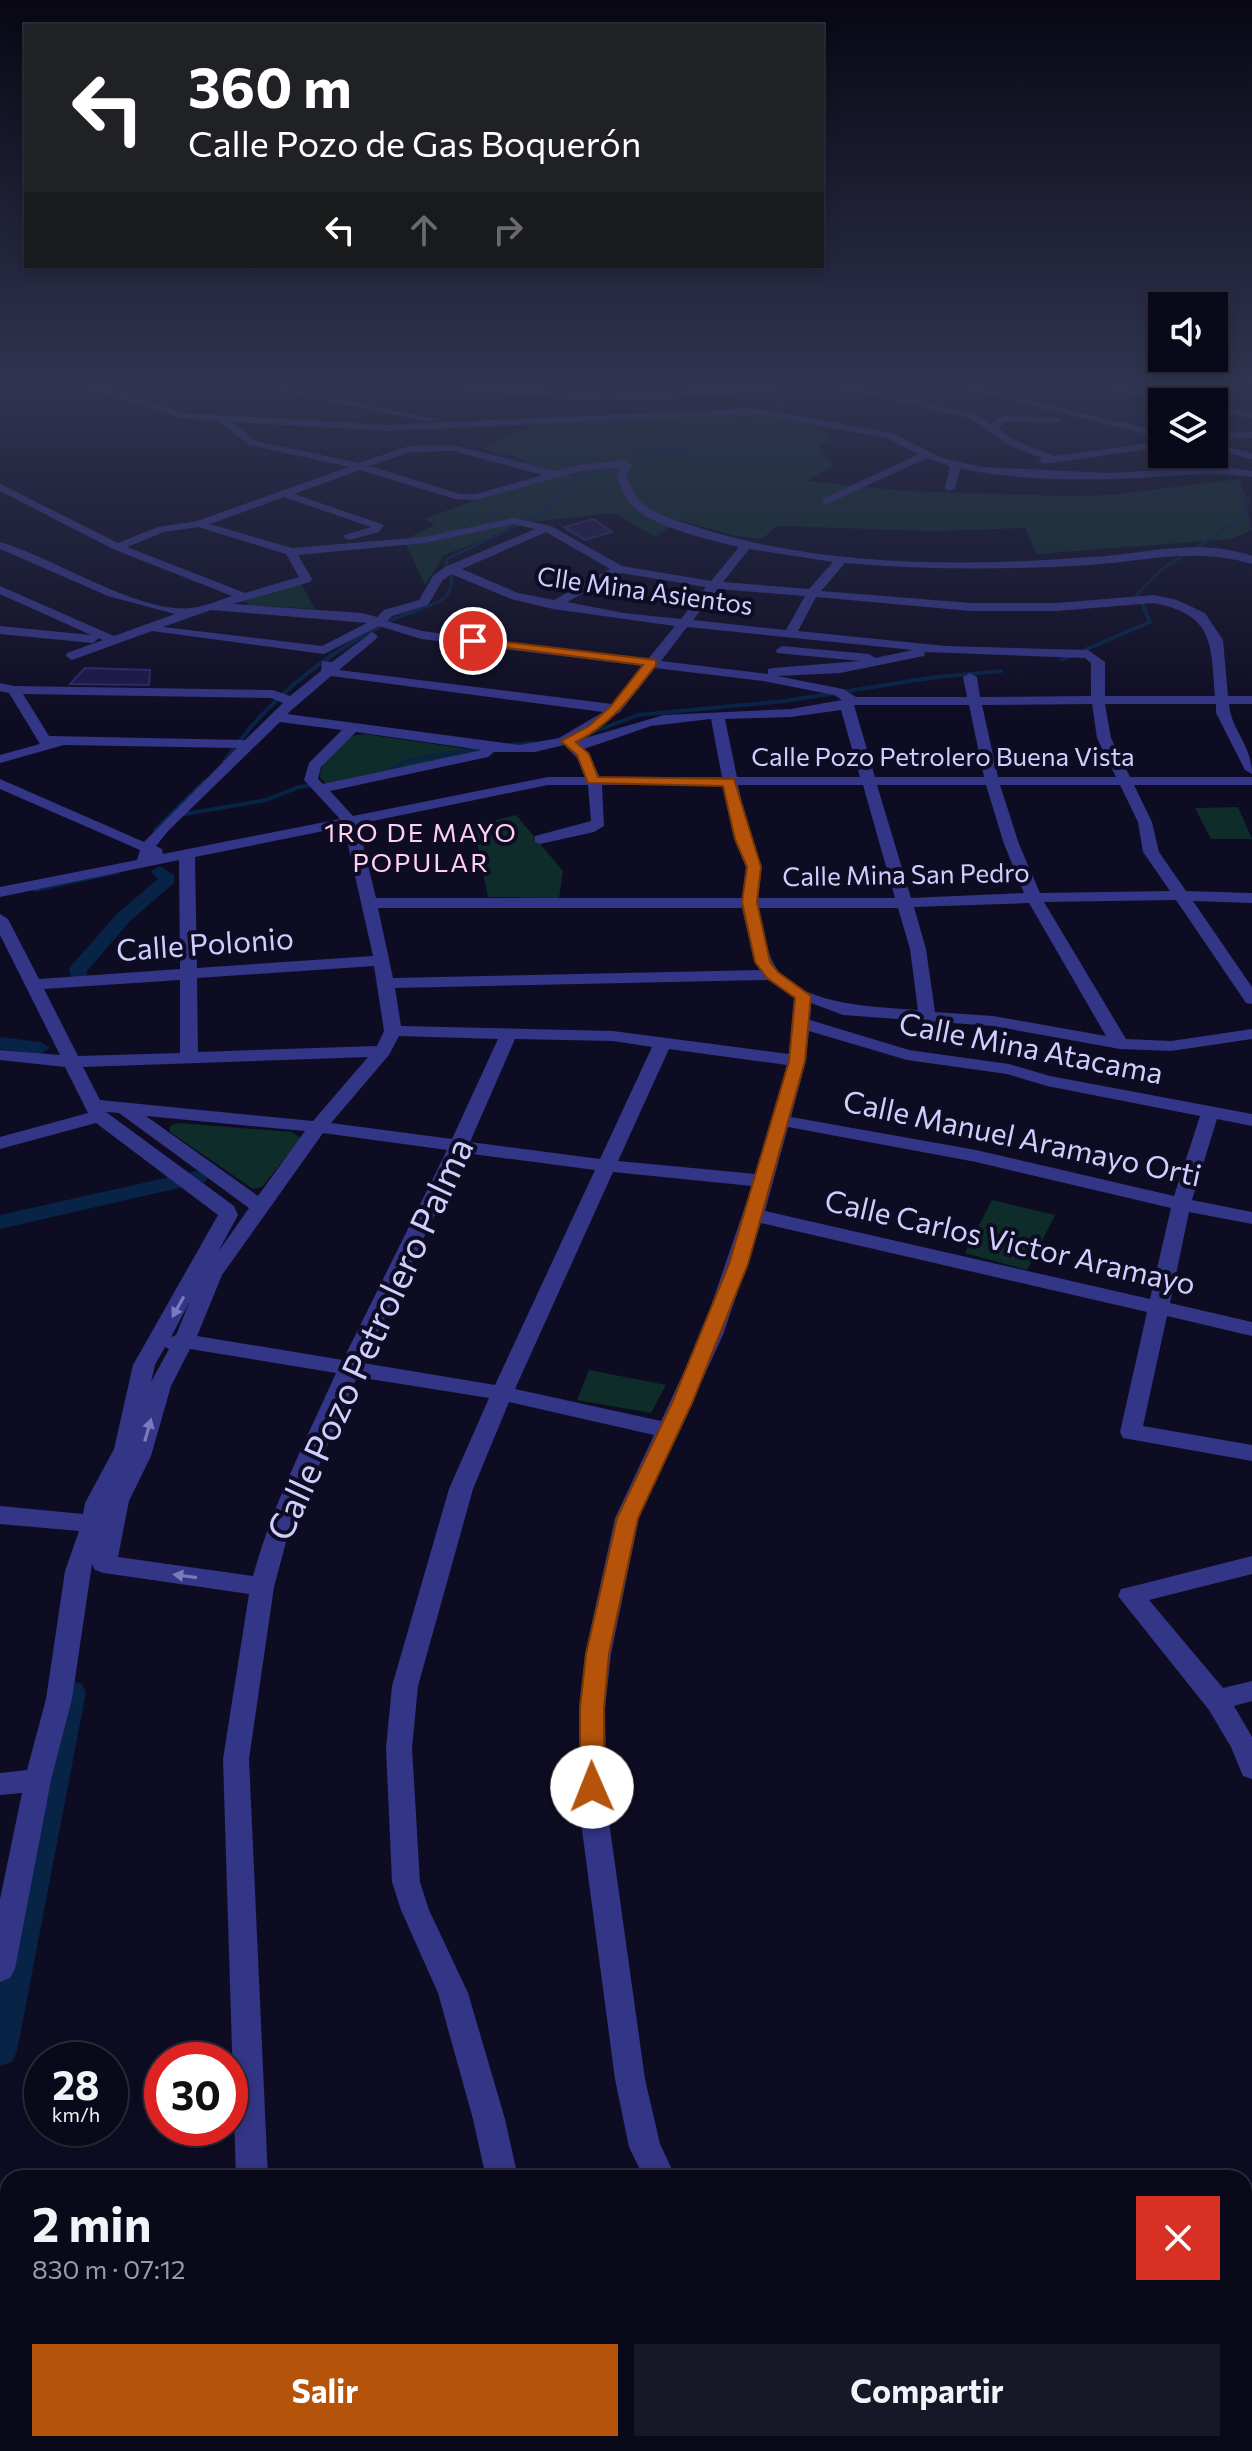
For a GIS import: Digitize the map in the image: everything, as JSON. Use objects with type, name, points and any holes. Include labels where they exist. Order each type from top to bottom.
[{"type":"street","points":[[14,494],[117,547],[247,598]]},
{"type":"street","points":[[117,547],[162,529],[199,524],[283,494]]},
{"type":"street","points":[[285,494],[378,525],[375,530],[291,552]]},
{"type":"street","points":[[456,494],[468,498],[481,494]]},
{"type":"street","points":[[629,494],[639,506],[704,536],[744,548],[947,564],[1043,563],[1221,550],[1252,560]]},
{"type":"street","points":[[827,501],[841,494]]},
{"type":"street","points":[[199,524],[291,552],[424,540],[513,521],[547,528],[619,569],[715,585],[1017,608],[1164,600],[1192,611],[1209,627],[1217,640],[1221,700],[1227,721],[1252,770]]},
{"type":"street","points":[[324,650],[380,621],[388,613],[424,602],[437,579],[449,570],[547,528]]},
{"type":"street","points":[[0,545],[37,557],[139,605],[191,612]]},
{"type":"street","points":[[572,744],[615,709],[744,548]]},
{"type":"street","points":[[216,608],[306,579],[291,552]]},
{"type":"street","points":[[790,634],[812,594],[843,558]]},
{"type":"street","points":[[553,605],[619,569]]},
{"type":"street","name":"Clle Mina Asientos","points":[[449,570],[465,573],[502,593],[553,605],[683,623],[946,650]]},
{"type":"street","points":[[0,590],[113,640]]},
{"type":"street","points":[[72,656],[191,612],[247,607],[380,621],[421,635],[763,677],[838,692],[850,703],[867,780],[918,949],[927,1015]]},
{"type":"street","points":[[0,794],[57,822],[106,841],[144,864],[148,847],[276,717],[367,639],[395,627]]},
{"type":"street","points":[[0,630],[113,640]]},
{"type":"street","points":[[140,631],[180,630],[324,650],[330,655],[328,672]]},
{"type":"street","points":[[782,650],[889,661]]},
{"type":"street","points":[[763,677],[773,672],[840,669],[946,650],[1088,654],[1098,662],[1098,701],[1104,738],[1145,822],[1151,852],[1252,999]]},
{"type":"street","points":[[328,672],[615,709]]},
{"type":"street","points":[[970,677],[992,780],[1020,866],[1034,897],[1120,1044]]},
{"type":"street","points":[[7,689],[273,694],[292,702]]},
{"type":"street","points":[[7,689],[46,743]]},
{"type":"street","points":[[276,717],[504,749],[536,749],[572,744],[646,722],[850,703],[1252,700]]},
{"type":"street","points":[[717,715],[742,839],[754,867],[749,902],[763,962],[772,975],[803,996],[843,1010],[993,1021],[1120,1044],[1171,1046],[1252,1034]]},
{"type":"street","points":[[262,1587],[104,1564],[117,1501],[140,1456],[160,1386],[184,1341],[212,1274],[318,1127],[383,1051],[393,1031],[382,960],[350,821],[320,789],[310,773],[351,729]]},
{"type":"street","points":[[0,759],[46,743],[70,740],[248,744]]},
{"type":"street","points":[[540,839],[597,827],[597,787],[572,744]]},
{"type":"street","points":[[320,789],[504,749]]},
{"type":"street","name":"Calle Pozo Petrolero Buena Vista","points":[[0,892],[528,783],[592,780],[1252,781]]},
{"type":"street","points":[[0,783],[75,819],[179,857],[190,974],[189,1058]]},
{"type":"street","name":"Calle Mina San Pedro","points":[[368,903],[904,903],[1034,897],[1252,898]]},
{"type":"street","points":[[0,919],[96,1111],[227,1210],[227,1219],[138,1382],[125,1449],[97,1503],[94,1524],[77,1571],[59,1699],[38,1780],[0,1969]]},
{"type":"street","name":"Calle Polonio","points":[[33,985],[382,960]]},
{"type":"street","points":[[385,983],[772,975]]},
{"type":"street","points":[[656,2170],[645,2147],[630,2079],[591,1766],[598,1654],[627,1518],[712,1335],[754,1215],[797,1061],[803,996]]},
{"type":"street","name":"Calle Mina Atacama","points":[[802,1023],[907,1055],[1009,1069],[1047,1081],[1252,1120]]},
{"type":"street","points":[[393,1031],[613,1036],[797,1061]]},
{"type":"street","name":"Calle Pozo Petrolero Palma","points":[[252,2170],[236,1759],[262,1587],[274,1542],[298,1482],[350,1367],[459,1146],[509,1033]]},
{"type":"street","points":[[500,2170],[453,1993],[415,1910],[406,1882],[399,1748],[405,1686],[461,1489],[501,1393],[662,1044]]},
{"type":"street","points":[[0,1055],[71,1062],[383,1051]]},
{"type":"street","points":[[0,1143],[96,1111],[125,1109],[318,1127],[607,1166],[763,1181]]},
{"type":"street","points":[[125,1109],[259,1206]]},
{"type":"street","points":[[1210,1113],[1181,1205],[1131,1432],[1252,1453]]},
{"type":"street","name":"Calle Manuel Aramayo Orti","points":[[779,1120],[962,1153],[1181,1205],[1252,1218]]},
{"type":"street","name":"Calle Carlos Victor Aramayo","points":[[754,1215],[1252,1329]]},
{"type":"street","points":[[156,1347],[184,1341],[350,1367],[501,1393],[668,1430]]},
{"type":"street","points":[[0,1515],[94,1524]]},
{"type":"street","points":[[1252,1565],[1130,1596],[1170,1639],[1214,1701],[1247,1750],[1252,1768]]},
{"type":"street","points":[[1214,1701],[1252,1691]]},
{"type":"street","points":[[0,1784],[38,1780]]},
{"type":"green space","points":[[492,494],[1244,494],[1252,530],[1231,539],[1037,554],[1025,528],[933,531],[777,526],[762,539],[736,536],[679,520],[655,537],[614,513],[530,522],[444,555],[425,585],[404,540],[435,525],[424,519]]},
{"type":"green space","points":[[300,582],[315,609],[250,605],[243,601]]},
{"type":"green space","points":[[356,735],[483,751],[326,784],[320,777],[323,765],[338,746]]},
{"type":"green space","points":[[1238,807],[1252,839],[1211,839],[1195,808]]},
{"type":"green space","points":[[516,815],[563,871],[559,898],[488,897],[474,826]]},
{"type":"green space","points":[[178,1123],[292,1132],[301,1138],[262,1187],[253,1189],[170,1132],[170,1126]]},
{"type":"green space","points":[[992,1200],[1055,1215],[1027,1270],[965,1253]]},
{"type":"green space","points":[[589,1370],[666,1385],[651,1413],[577,1400]]},
{"type":"building","points":[[593,519],[612,532],[585,540],[564,527]]},
{"type":"building","points":[[85,668],[150,670],[149,685],[70,684]]},
{"type":"waterway","points":[[446,567],[447,559],[535,516],[562,494]]},
{"type":"waterway","points":[[1144,608],[1137,594],[1162,569],[1243,518],[1249,500],[1243,494]]},
{"type":"waterway","points":[[417,610],[438,602],[448,594],[451,572]]},
{"type":"waterway","points":[[390,620],[423,608]]},
{"type":"waterway","points":[[1061,660],[1150,622],[1144,608]]},
{"type":"waterway","points":[[224,762],[257,720],[294,684],[336,652],[382,625]]},
{"type":"waterway","points":[[580,737],[638,715],[785,701],[929,678],[1001,671]]},
{"type":"waterway","points":[[509,745],[534,743]]},
{"type":"waterway","points":[[386,773],[405,761],[482,748]]},
{"type":"waterway","points":[[168,817],[205,781]]},
{"type":"waterway","points":[[168,817],[266,800],[299,787],[316,785]]},
{"type":"waterway","points":[[155,830],[168,817]]},
{"type":"waterway","points":[[79,976],[78,970],[124,917],[168,879],[160,871]]},
{"type":"waterway","points":[[35,890],[118,872]]},
{"type":"waterway","points":[[0,1043],[40,1048]]},
{"type":"waterway","points":[[0,1222],[197,1177]]},
{"type":"waterway","points":[[0,2051],[72,1692]]},
{"type":"district","name":"1RO DE MAYO POPULAR","points":[[421,848]]},
{"type":"route","points":[[473,641],[652,663],[615,709],[593,728],[567,741],[583,754],[592,780],[729,782],[739,812],[742,839],[754,867],[749,902],[763,962],[772,975],[803,996],[797,1061],[739,1264],[712,1335],[627,1518],[598,1654],[592,1708],[592,1787]]}]
